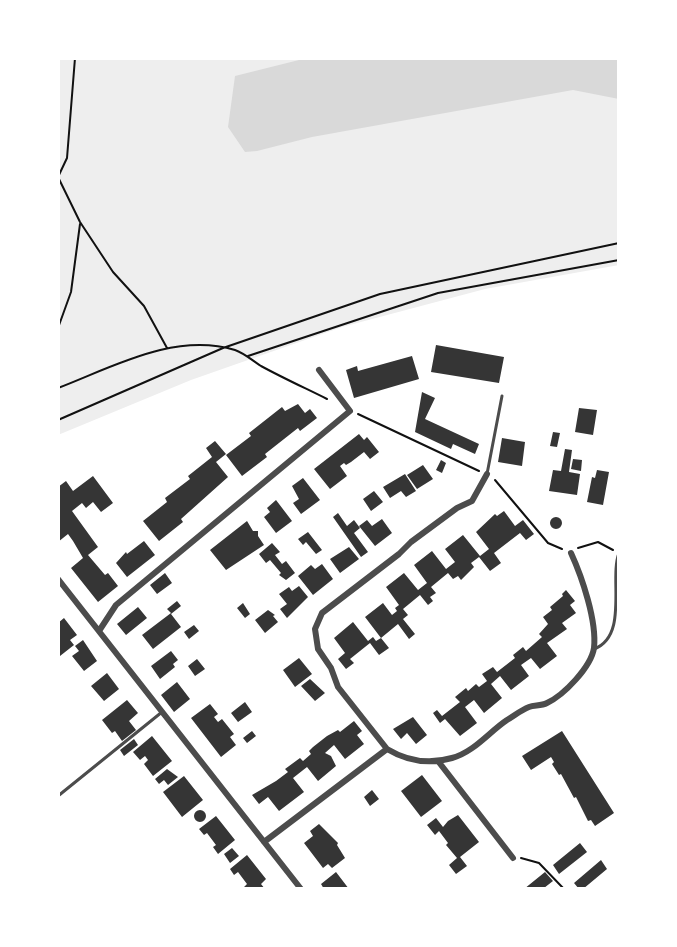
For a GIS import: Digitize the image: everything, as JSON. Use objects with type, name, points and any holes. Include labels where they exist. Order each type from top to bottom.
[{"type":"street","points":[[99,631],[116,605],[350,411],[319,370]]},
{"type":"street","points":[[487,474],[472,501],[422,533],[322,613],[315,629],[318,649],[331,668],[338,687],[387,749],[407,760],[454,758],[527,707],[546,704],[579,677],[594,649],[589,604],[582,576],[571,553]]},
{"type":"street","points":[[58,579],[301,889]]},
{"type":"street","points":[[264,842],[387,749]]},
{"type":"street","points":[[438,761],[513,858]]},
{"type":"lane","points":[[487,474],[502,396]]},
{"type":"lane","points":[[594,649],[603,646],[613,633],[618,552]]},
{"type":"lane","points":[[58,796],[162,712]]},
{"type":"path","points":[[75,58],[67,158],[58,177],[80,222],[113,272],[144,306],[168,349]]},
{"type":"path","points":[[58,328],[71,292],[80,222]]},
{"type":"path","points":[[58,420],[223,348],[380,294],[619,243]]},
{"type":"path","points":[[247,357],[438,293],[619,260]]},
{"type":"path","points":[[58,388],[143,354],[188,346],[237,350],[350,411],[487,474],[500,483],[548,543],[571,553],[584,545],[598,542],[618,552]]},
{"type":"path","points":[[513,858],[539,863],[564,889]]},
{"type":"shaded area","points":[[58,58],[619,58],[619,265],[485,289],[342,327],[191,380],[58,435]]},
{"type":"shaded area","points":[[307,58],[619,58],[619,99],[573,90],[245,152],[228,127],[235,76]]},
{"type":"building","points":[[436,345],[504,357],[499,383],[431,372]]},
{"type":"building","points":[[412,356],[419,379],[354,398],[346,370],[357,366],[358,371]]},
{"type":"building","points":[[422,392],[435,398],[425,419],[479,444],[475,454],[453,444],[451,449],[415,432]]},
{"type":"building","points":[[298,404],[305,413],[310,409],[317,418],[300,431],[298,428],[242,476],[226,455],[282,407],[285,411]]},
{"type":"building","points":[[579,408],[597,410],[593,435],[575,432]]},
{"type":"building","points":[[553,432],[560,433],[557,447],[550,446]]},
{"type":"building","points":[[359,434],[364,440],[367,437],[379,452],[370,459],[364,452],[340,466],[347,476],[330,489],[314,469]]},
{"type":"building","points":[[502,438],[525,442],[522,466],[498,462]]},
{"type":"building","points":[[215,441],[226,454],[216,462],[228,477],[159,541],[143,521],[212,457],[206,448]]},
{"type":"building","points":[[565,449],[572,450],[569,472],[580,474],[577,495],[549,491],[553,470],[561,471]]},
{"type":"building","points":[[573,459],[582,460],[581,471],[571,469]]},
{"type":"building","points":[[441,460],[446,463],[442,473],[436,470]]},
{"type":"building","points":[[423,465],[433,479],[417,489],[407,475]]},
{"type":"building","points":[[597,470],[609,472],[603,505],[587,502],[592,477],[595,478]]},
{"type":"building","points":[[405,474],[416,491],[406,497],[401,491],[390,498],[383,487]]},
{"type":"building","points":[[93,476],[113,503],[101,512],[93,502],[86,508],[82,503],[72,511],[98,547],[88,555],[118,586],[98,602],[71,568],[83,558],[73,541],[68,534],[58,542],[58,487],[66,481],[73,491]]},
{"type":"building","points":[[303,478],[320,500],[301,514],[293,503],[299,499],[292,486]]},
{"type":"building","points":[[374,491],[383,502],[371,511],[363,499]]},
{"type":"building","points":[[276,500],[292,521],[276,533],[264,517],[270,512],[267,508]]},
{"type":"building","points":[[504,511],[515,526],[523,520],[534,534],[526,540],[520,533],[494,553],[501,563],[490,571],[479,557],[471,563],[474,567],[461,580],[458,576],[453,579],[448,573],[431,587],[436,593],[430,597],[433,601],[428,605],[420,595],[403,609],[408,615],[403,619],[415,634],[409,639],[398,624],[381,638],[365,617],[383,603],[392,615],[397,611],[395,608],[399,605],[386,587],[404,573],[418,590],[427,583],[414,565],[432,551],[446,569],[455,562],[445,549],[463,535],[480,556],[489,549],[476,532],[495,514],[497,516]]},
{"type":"building","points":[[338,513],[347,526],[354,520],[360,528],[354,533],[368,552],[361,557],[333,517]]},
{"type":"building","points":[[551,518],[561,518],[561,528],[551,528]]},
{"type":"building","points":[[382,519],[392,533],[375,546],[359,526],[367,520],[372,526]]},
{"type":"building","points":[[247,521],[253,531],[258,531],[264,545],[226,570],[210,550]]},
{"type":"building","points":[[308,532],[322,550],[316,554],[306,542],[303,545],[298,539]]},
{"type":"building","points":[[144,541],[155,555],[127,577],[116,563],[126,552]]},
{"type":"building","points":[[272,543],[280,552],[275,555],[282,564],[286,561],[295,573],[286,580],[270,560],[266,563],[259,554]]},
{"type":"building","points":[[349,547],[359,559],[340,573],[330,559]]},
{"type":"building","points":[[322,564],[333,579],[313,595],[298,576],[311,565],[315,569]]},
{"type":"building","points":[[165,573],[172,583],[157,594],[150,585]]},
{"type":"building","points":[[299,586],[308,597],[287,618],[280,609],[287,604],[279,594],[289,587],[292,591]]},
{"type":"building","points":[[566,590],[575,601],[570,605],[576,613],[562,623],[567,629],[547,643],[557,656],[540,669],[531,658],[521,665],[529,676],[511,690],[500,676],[491,684],[502,698],[484,713],[474,700],[465,707],[477,723],[460,736],[445,719],[440,723],[433,713],[437,710],[442,716],[460,702],[455,697],[466,688],[468,691],[476,684],[479,687],[487,681],[482,674],[493,667],[497,672],[523,647],[526,651],[542,637],[539,634],[548,624],[543,617]]},
{"type":"building","points":[[177,601],[181,606],[171,614],[181,627],[153,649],[142,635],[171,613],[167,609]]},
{"type":"building","points":[[243,603],[250,614],[245,618],[237,608]]},
{"type":"building","points":[[138,607],[147,618],[126,635],[117,624]]},
{"type":"building","points":[[268,610],[278,622],[265,633],[255,620]]},
{"type":"building","points":[[64,618],[77,635],[70,640],[74,645],[60,656],[58,623]]},
{"type":"building","points":[[353,622],[368,641],[373,637],[376,641],[381,638],[389,648],[379,655],[370,643],[350,659],[354,663],[346,669],[338,659],[345,653],[334,638]]},
{"type":"building","points":[[194,625],[199,631],[189,639],[184,632]]},
{"type":"building","points":[[83,640],[97,661],[84,671],[72,656],[79,651],[75,646]]},
{"type":"building","points":[[171,651],[178,660],[173,664],[175,667],[160,679],[151,666]]},
{"type":"building","points":[[299,658],[312,674],[295,687],[283,670]]},
{"type":"building","points":[[197,659],[205,669],[195,676],[188,666]]},
{"type":"building","points":[[107,673],[119,689],[104,701],[91,686]]},
{"type":"building","points":[[310,679],[325,693],[315,701],[301,686]]},
{"type":"building","points":[[177,682],[190,699],[174,712],[161,695]]},
{"type":"building","points":[[127,700],[138,713],[129,721],[136,730],[122,741],[102,720]]},
{"type":"building","points":[[245,702],[252,712],[238,722],[231,713]]},
{"type":"building","points":[[210,704],[218,714],[214,717],[218,722],[222,719],[234,734],[230,737],[236,745],[221,757],[191,718]]},
{"type":"building","points":[[413,717],[427,735],[416,744],[407,733],[401,739],[393,729]]},
{"type":"building","points":[[354,721],[362,731],[357,735],[364,744],[345,759],[334,745],[325,753],[331,756],[336,766],[318,781],[307,767],[293,778],[304,792],[279,811],[268,797],[259,804],[252,795],[288,772],[285,769],[300,758],[303,761],[311,754],[309,751],[327,736],[338,730],[340,732]]},
{"type":"building","points":[[252,731],[256,736],[247,743],[243,738]]},
{"type":"building","points":[[562,731],[614,813],[595,826],[591,820],[588,821],[576,797],[552,764],[551,757],[531,770],[522,756]]},
{"type":"building","points":[[152,736],[172,761],[153,776],[144,764],[148,760],[145,756],[140,760],[133,752]]},
{"type":"building","points":[[134,739],[138,745],[124,756],[120,750]]},
{"type":"building","points":[[167,769],[178,777],[168,785],[164,780],[159,784],[155,779]]},
{"type":"building","points":[[422,775],[442,801],[421,817],[401,791]]},
{"type":"building","points":[[184,776],[203,800],[182,817],[163,792]]},
{"type":"building","points":[[372,790],[379,799],[370,806],[364,797]]},
{"type":"building","points":[[200,810],[206,816],[200,822],[194,816]]},
{"type":"building","points":[[458,815],[479,842],[460,857],[467,866],[456,874],[449,865],[457,858],[439,831],[435,835],[427,825],[436,818],[443,827]]},
{"type":"building","points":[[216,816],[235,840],[218,854],[213,847],[216,845],[207,833],[204,835],[199,829]]},
{"type":"building","points":[[319,824],[338,843],[345,858],[332,868],[328,864],[323,868],[304,843],[313,836],[310,831]]},
{"type":"building","points":[[580,843],[587,852],[559,874],[553,865]]},
{"type":"building","points":[[232,848],[239,856],[230,863],[224,854]]},
{"type":"building","points":[[247,855],[266,879],[261,884],[265,889],[246,889],[247,884],[238,872],[234,875],[230,869]]},
{"type":"building","points":[[601,860],[607,869],[579,889],[574,883]]},
{"type":"building","points":[[336,872],[349,889],[324,889],[321,884]]},
{"type":"building","points":[[545,872],[553,881],[544,888],[524,889]]}]
